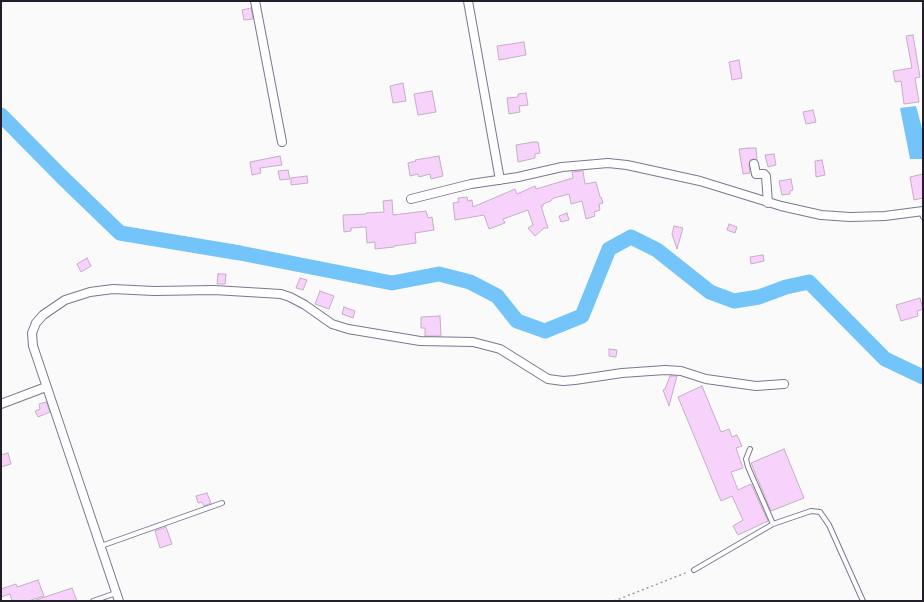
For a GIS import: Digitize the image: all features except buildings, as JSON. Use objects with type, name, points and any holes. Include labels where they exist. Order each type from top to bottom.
[{"type":"street","points":[[255,1],[282,142]]},
{"type":"street","points":[[468,1],[500,180]]},
{"type":"street","points":[[411,199],[471,184],[500,180],[562,167],[608,163],[627,165],[700,181],[768,203],[812,214],[850,217],[922,213]]},
{"type":"street","points":[[754,164],[756,174],[764,174],[766,176],[768,203]]},
{"type":"street","points":[[118,597],[33,346],[32,333],[36,323],[43,315],[65,300],[90,292],[113,289],[154,291],[214,290],[281,294],[305,305],[332,324],[348,329],[420,341],[473,342],[500,349],[548,379],[575,380],[614,374],[665,370],[681,372],[706,379],[756,386],[784,384]]},
{"type":"street","points":[[1,404],[46,387]]},
{"type":"lane","points":[[750,449],[746,459],[748,467],[773,524]]},
{"type":"lane","points":[[101,546],[222,503]]},
{"type":"lane","points":[[694,570],[773,524],[811,511],[820,512],[829,525],[863,601]]},
{"type":"lane","points":[[93,601],[118,597]]},
{"type":"path","points":[[614,601],[694,570]]},
{"type":"water","points":[[916,106],[923,132],[923,159],[910,159],[900,108]]},
{"type":"waterway","points":[[1,115],[120,233],[240,253],[392,283],[439,274],[470,282],[497,296],[517,321],[545,331],[582,316],[609,249],[631,237],[657,250],[710,292],[734,301],[759,297],[786,287],[809,282],[885,359],[923,377]]}]
